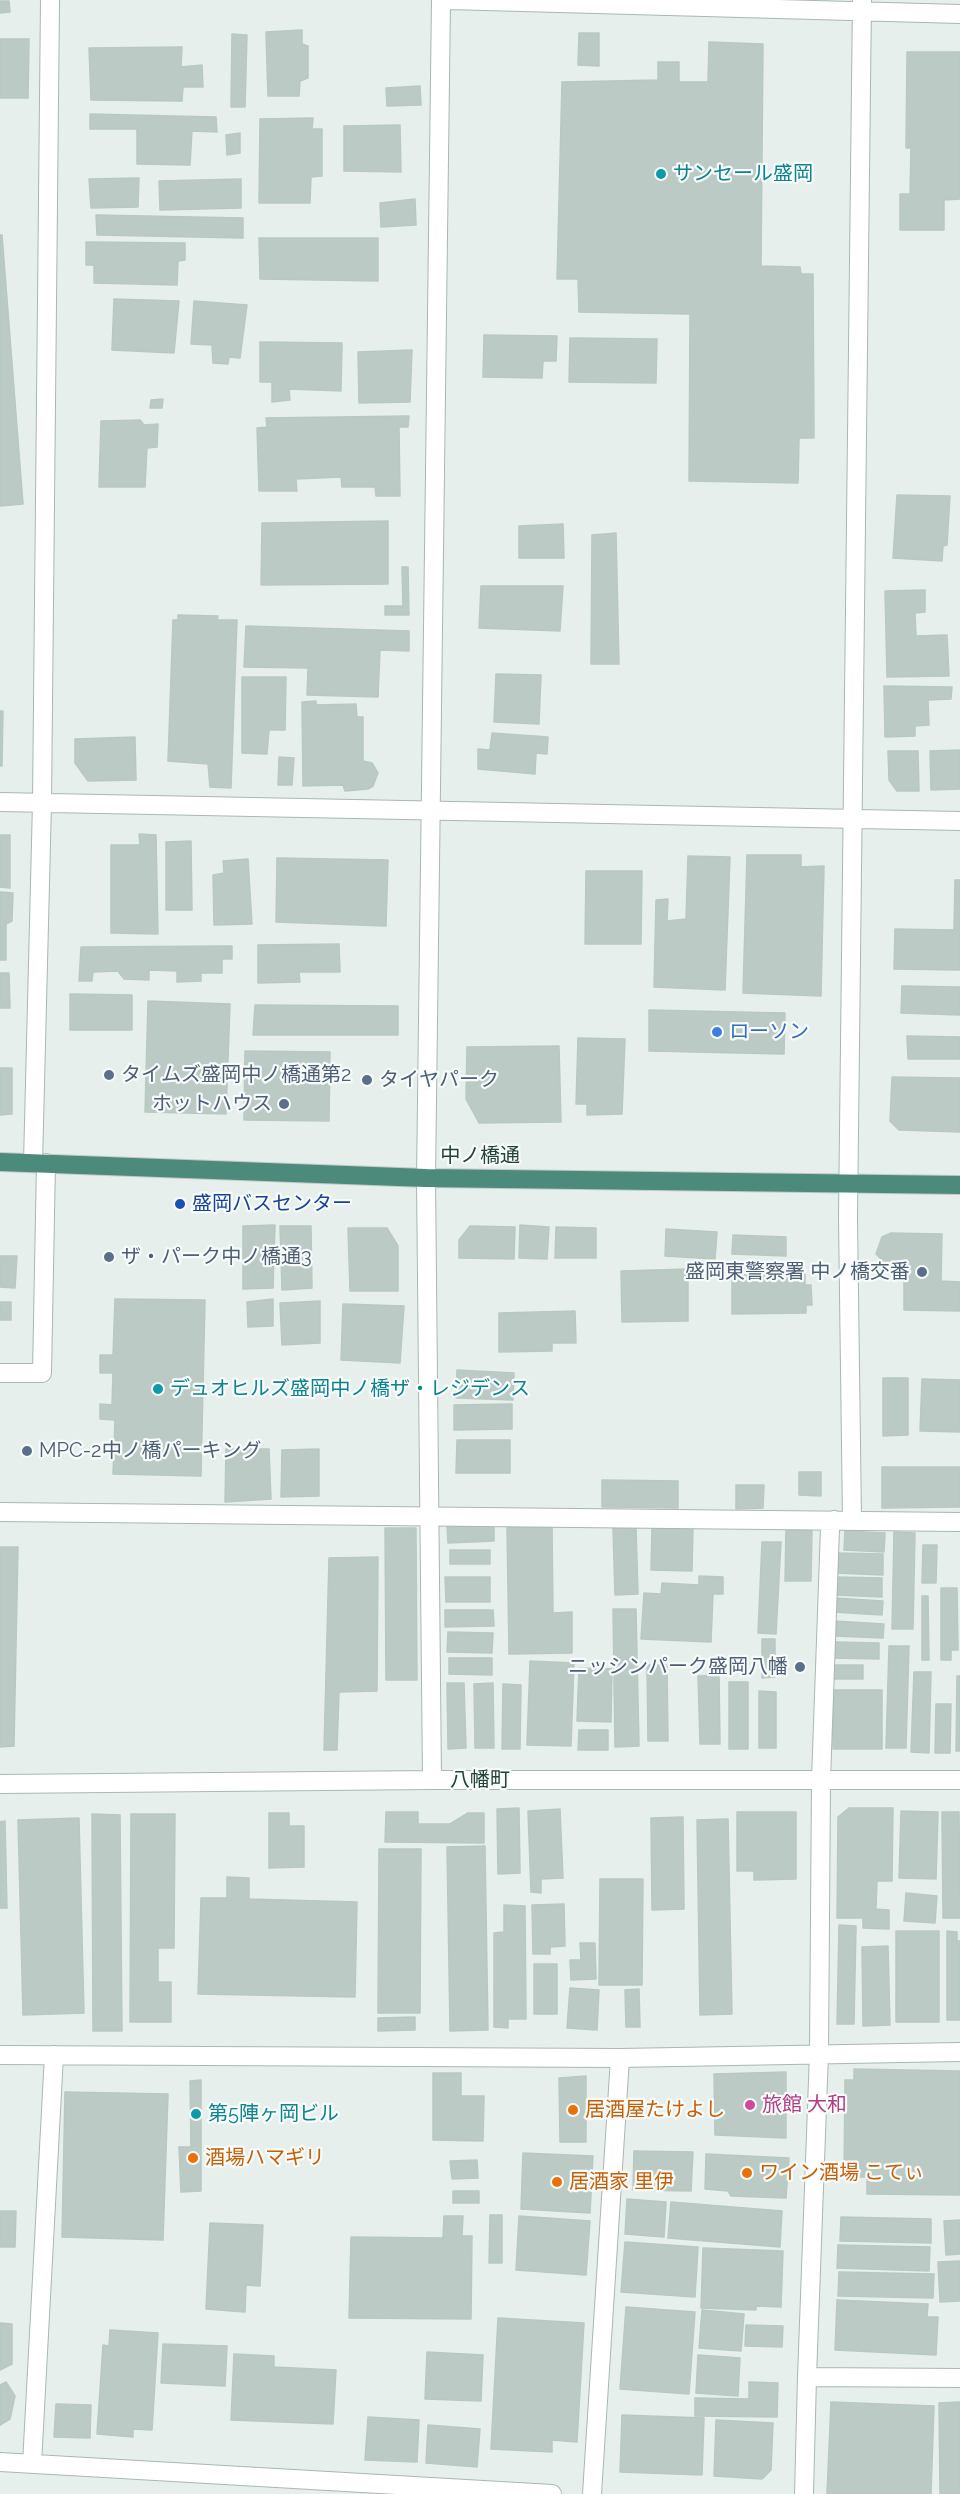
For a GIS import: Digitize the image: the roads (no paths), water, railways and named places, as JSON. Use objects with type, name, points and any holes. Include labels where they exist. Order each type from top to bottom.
[{"type":"highway","name":"中ノ橋通","points":[[0,1162],[426,1178],[960,1185]]},
{"type":"street","points":[[0,1373],[42,1373],[40,1163],[42,803],[50,0]]},
{"type":"street","points":[[432,1780],[426,1178],[441,0]]},
{"type":"street","points":[[449,0],[862,6],[960,14]]},
{"type":"street","points":[[843,1520],[862,6]]},
{"type":"street","points":[[0,802],[960,821]]},
{"type":"street","points":[[0,1512],[960,1522]]},
{"type":"street","points":[[804,2494],[819,2053],[821,1779],[830,1528],[843,1520]]},
{"type":"street","name":"八幡町","points":[[0,1784],[432,1780],[960,1780]]},
{"type":"street","points":[[0,2055],[620,2058],[960,2052]]},
{"type":"street","points":[[32,2464],[54,2055]]},
{"type":"street","points":[[592,2494],[620,2058]]},
{"type":"street","points":[[807,2377],[960,2378]]},
{"type":"street","points":[[0,2462],[552,2494]]},
{"type":"place","name":"サンセール盛岡","points":[[661,174]]},
{"type":"place","name":"ローソン","points":[[717,1032]]},
{"type":"place","name":"タイムズ盛岡中ノ橋通第2","points":[[109,1075]]},
{"type":"place","name":"タイヤパーク","points":[[367,1080]]},
{"type":"place","name":"ホットハウス","points":[[284,1104]]},
{"type":"place","name":"盛岡バスセンター","points":[[180,1204]]},
{"type":"place","name":"ザ・パーク中ノ橋通3","points":[[109,1257]]},
{"type":"place","name":"盛岡東警察署 中ノ橋交番","points":[[922,1272]]},
{"type":"place","name":"デュオヒルズ盛岡中ノ橋ザ・レジデンス","points":[[158,1389]]},
{"type":"place","name":"MPC-2中ノ橋パーキング","points":[[27,1451]]},
{"type":"place","name":"ニッシンパーク盛岡八幡","points":[[800,1667]]},
{"type":"place","name":"旅館 大和","points":[[750,2105]]},
{"type":"place","name":"居酒屋たけよし","points":[[573,2110]]},
{"type":"place","name":"第5陣ヶ岡ビル","points":[[196,2114]]},
{"type":"place","name":"酒場ハマギリ","points":[[193,2158]]},
{"type":"place","name":"ワイン酒場 こてぃ","points":[[747,2173]]},
{"type":"place","name":"居酒家 里伊","points":[[557,2182]]}]
